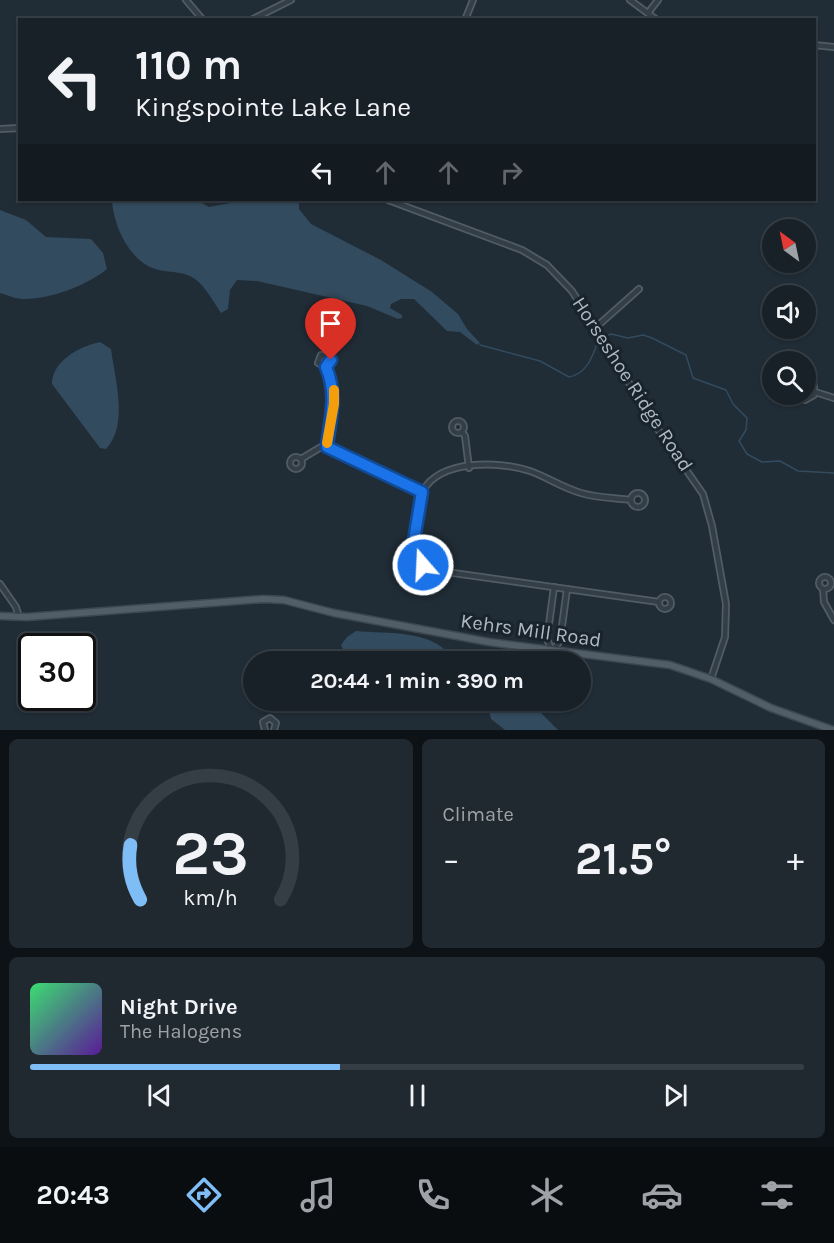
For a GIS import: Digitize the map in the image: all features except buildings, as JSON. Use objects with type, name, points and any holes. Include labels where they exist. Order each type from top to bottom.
[{"type":"main road","name":"Kehrs Mill Road","points":[[0,616],[19,617],[248,600],[284,600],[414,629],[552,651]]},
{"type":"main road","name":"Kehrs Mill Road","points":[[591,655],[655,662],[711,679],[771,708],[833,730]]},
{"type":"street","points":[[186,0],[201,18]]},
{"type":"street","points":[[255,18],[291,0]]},
{"type":"street","points":[[466,18],[473,0]]},
{"type":"street","points":[[630,0],[654,18]]},
{"type":"street","points":[[648,13],[658,0]]},
{"type":"street","points":[[816,45],[834,47]]},
{"type":"street","points":[[0,129],[18,128]]},
{"type":"street","name":"Horseshoe Ridge Road","points":[[390,201],[522,250],[547,265],[572,291],[594,329],[703,494],[712,526],[726,603],[725,637],[711,679]]},
{"type":"street","points":[[400,205],[402,201]]},
{"type":"street","points":[[594,329],[639,289]]},
{"type":"street","points":[[326,367],[334,397],[327,447]]},
{"type":"street","points":[[816,392],[834,398]]},
{"type":"street","points":[[462,432],[465,436],[469,468]]},
{"type":"street","points":[[301,459],[314,449],[327,447],[422,492]]},
{"type":"street","points":[[631,500],[583,494],[515,468],[469,468],[442,472],[422,492],[413,546],[423,565],[441,572],[659,602]]},
{"type":"street","points":[[0,584],[16,607],[19,617]]},
{"type":"street","points":[[554,587],[547,639],[552,651],[560,641],[567,590]]},
{"type":"street","points":[[823,589],[824,602],[834,620]]},
{"type":"street","points":[[265,730],[263,722],[268,718],[276,721],[277,729]]},
{"type":"water","points":[[112,201],[199,201],[209,207],[242,201],[299,201],[299,209],[311,224],[381,260],[432,292],[458,314],[467,329],[480,343],[477,345],[460,332],[447,331],[414,299],[401,299],[391,304],[390,308],[402,315],[402,318],[398,319],[367,306],[257,281],[237,280],[230,290],[228,309],[221,313],[199,282],[191,276],[159,270],[140,260],[125,242],[113,210]]},
{"type":"water","points":[[0,210],[26,220],[46,237],[91,239],[103,253],[107,269],[79,286],[45,297],[20,299],[0,293]]},
{"type":"water","points":[[100,342],[111,349],[119,401],[117,427],[106,449],[100,448],[52,384],[57,368],[68,356],[84,347]]},
{"type":"water","points":[[356,631],[396,633],[424,638],[436,643],[446,651],[344,651],[341,645]]},
{"type":"water","points":[[489,711],[539,711],[558,730],[505,730],[491,719]]},
{"type":"waterway","points":[[603,338],[611,334],[628,338],[643,335],[686,355],[693,378],[726,390],[733,404],[747,418],[746,430],[739,441],[747,454],[762,462],[780,461],[798,471],[834,473]]},
{"type":"waterway","points":[[480,345],[540,361],[569,377],[584,369],[597,344]]},
{"type":"slow traffic","points":[[327,443],[334,404],[334,390]]},
{"type":"route","points":[[331,360],[326,367],[331,377],[334,404],[327,447],[422,492],[413,546],[416,556],[423,565]]}]
